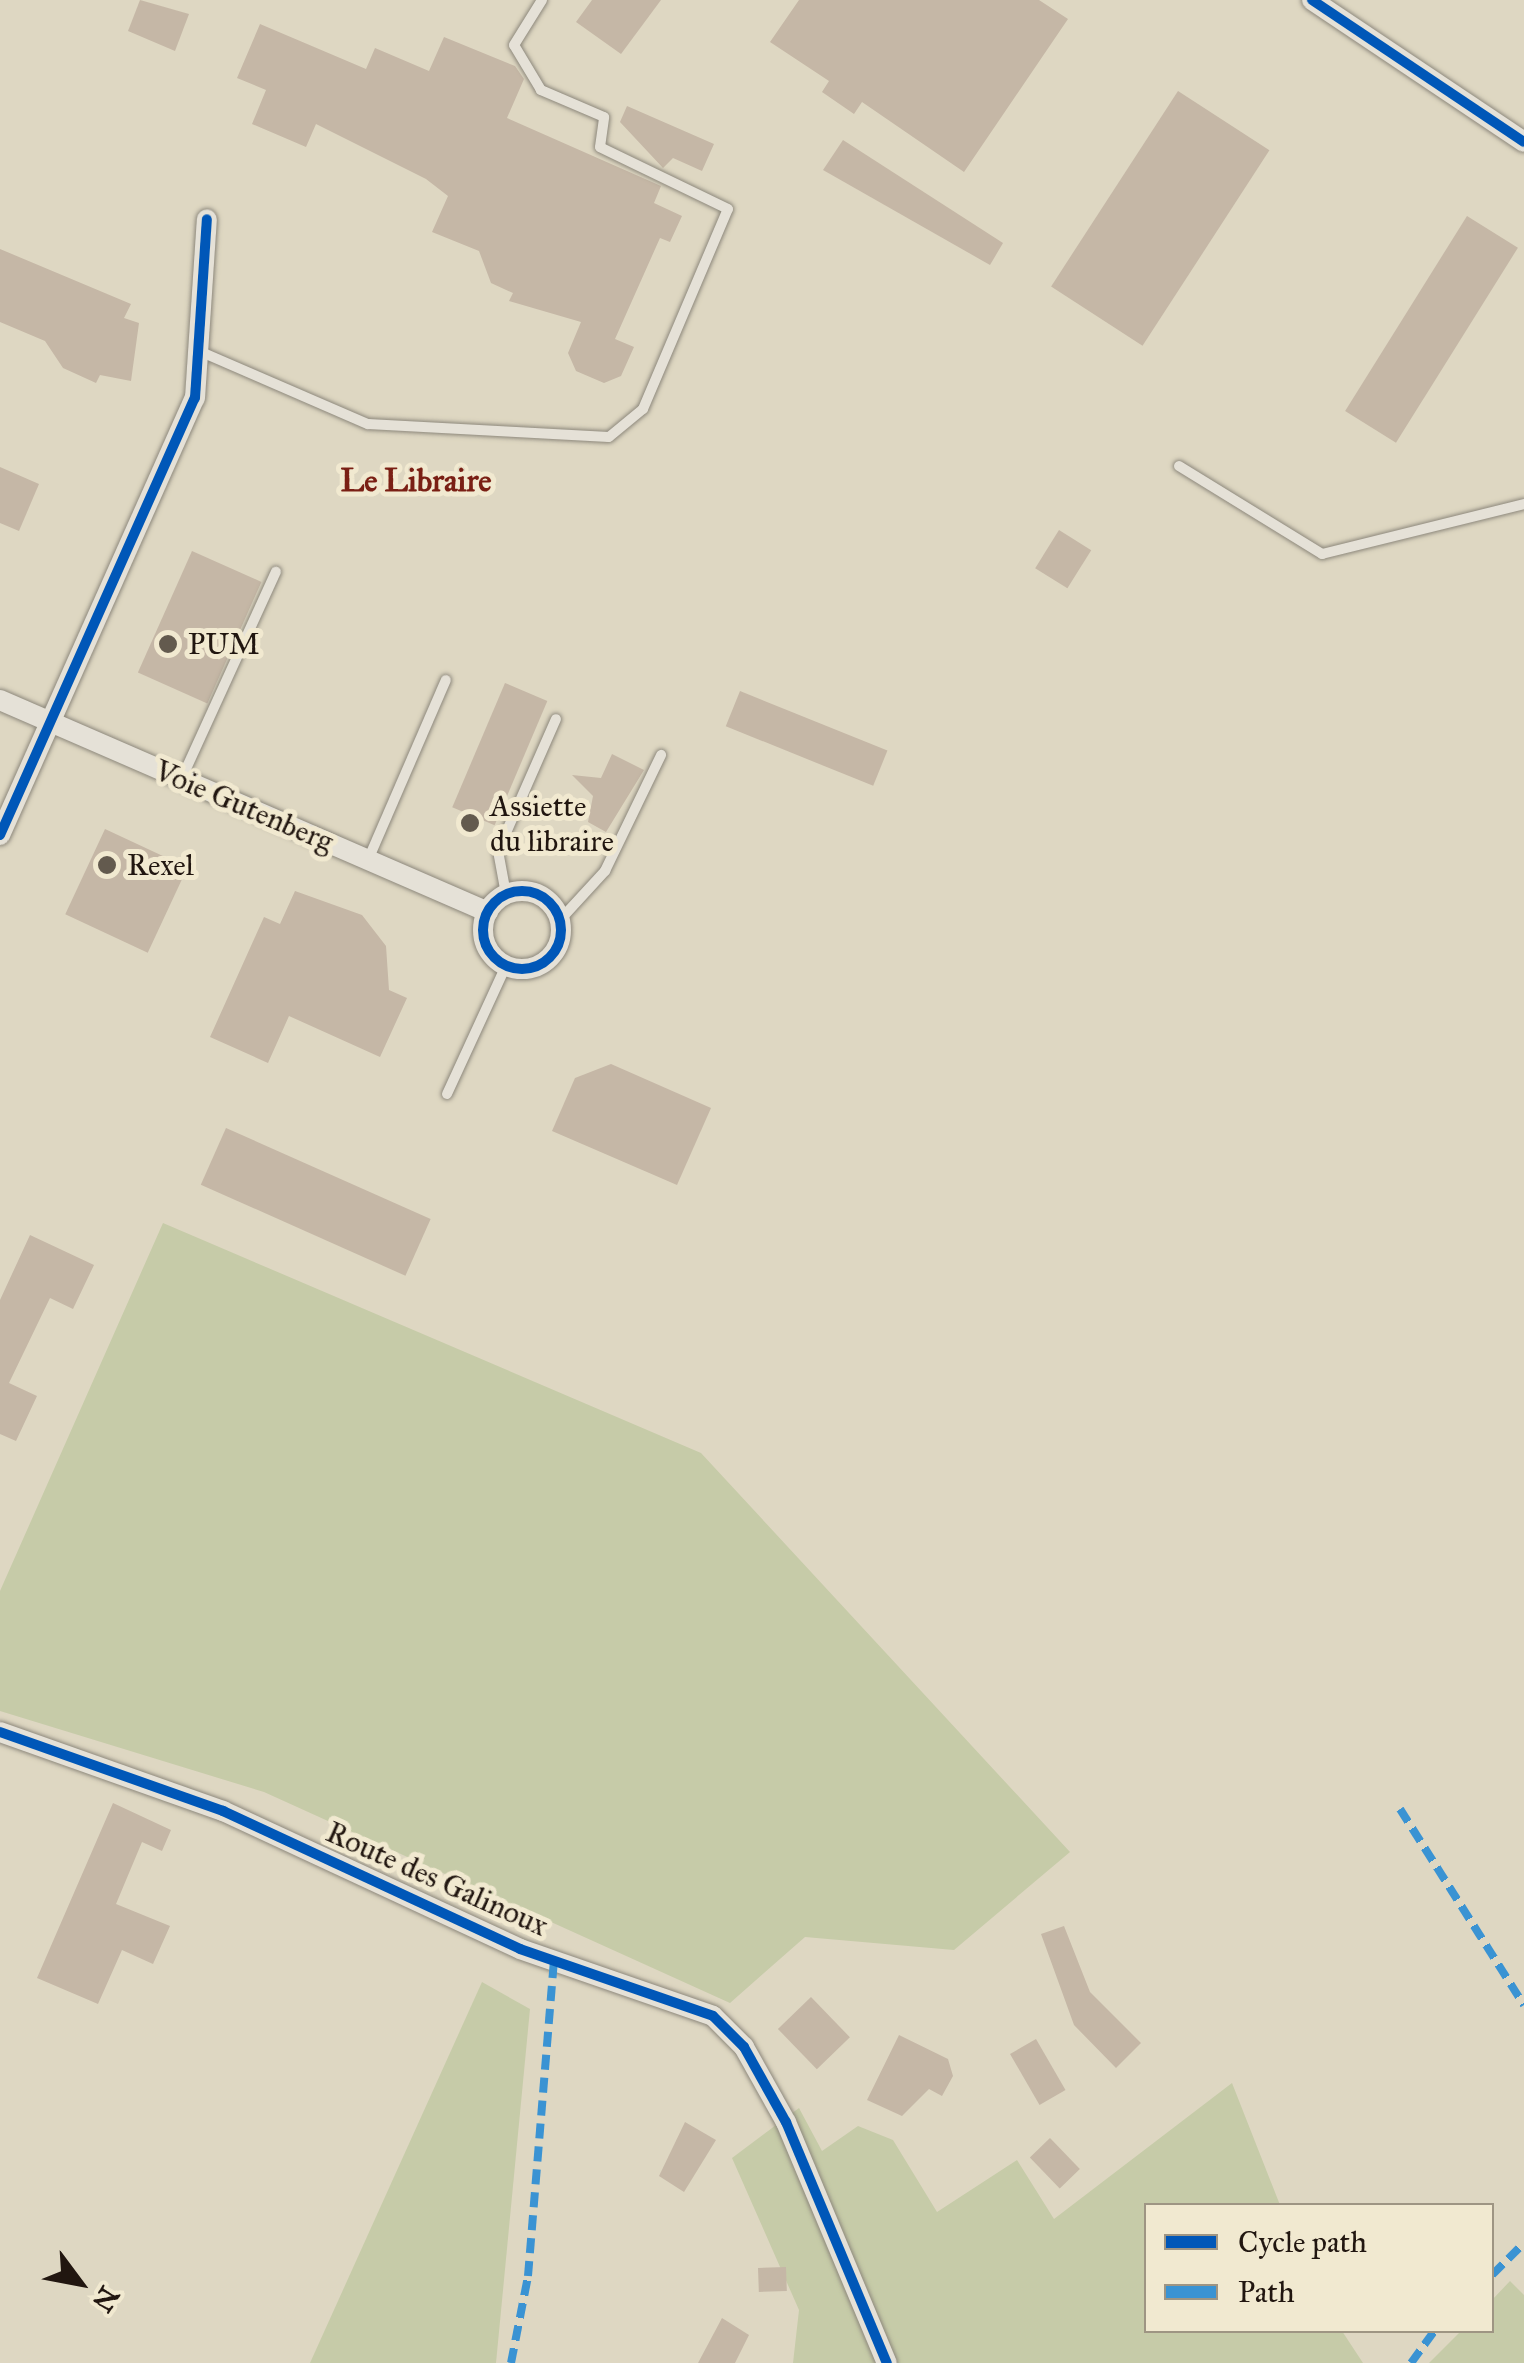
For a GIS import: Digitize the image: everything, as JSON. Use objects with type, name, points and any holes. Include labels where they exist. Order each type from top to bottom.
[{"type":"street","points":[[1312,0],[1524,142]]},
{"type":"street","points":[[0,835],[195,398],[207,219]]},
{"type":"street","name":"Voie Gutenberg","points":[[0,700],[488,912]]},
{"type":"street","points":[[533,892],[560,920],[545,962],[506,966],[486,947],[488,912],[506,894],[533,892]]},
{"type":"street","name":"Route des Galinoux","points":[[0,1732],[223,1811],[520,1948],[713,2016],[744,2046],[786,2122],[887,2363]]},
{"type":"lane","points":[[198,350],[368,424],[609,438],[643,409],[728,209],[600,147],[604,117],[541,90],[514,45],[542,0]]},
{"type":"lane","points":[[1179,466],[1322,554],[1524,504]]},
{"type":"lane","points":[[181,780],[276,572]]},
{"type":"lane","points":[[368,860],[446,680]]},
{"type":"lane","points":[[506,894],[498,851],[556,719]]},
{"type":"lane","points":[[560,920],[605,871],[661,755]]},
{"type":"lane","points":[[447,1094],[506,966]]},
{"type":"green space","points":[[163,1223],[701,1453],[1070,1852],[954,1950],[805,1937],[730,2003],[264,1792],[0,1711],[0,1591]]},
{"type":"green space","points":[[482,1982],[530,2009],[496,2363],[310,2363]]},
{"type":"green space","points":[[1232,2083],[1279,2203],[1144,2203],[1144,2333],[1343,2333],[1363,2363],[793,2363],[799,2310],[732,2158],[799,2108],[822,2151],[858,2126],[893,2140],[937,2212],[1017,2160],[1054,2219]]},
{"type":"green space","points":[[1510,2281],[1524,2295],[1524,2363],[1429,2363],[1459,2333],[1494,2333],[1494,2298]]},
{"type":"building","points":[[140,0],[189,14],[175,51],[128,31]]},
{"type":"building","points":[[592,0],[661,0],[621,54],[576,22]]},
{"type":"building","points":[[799,0],[1039,0],[1068,19],[964,172],[862,102],[854,114],[822,92],[829,81],[770,42]]},
{"type":"building","points":[[260,24],[366,69],[375,48],[429,71],[444,37],[515,66],[524,79],[507,118],[661,186],[654,203],[682,216],[670,242],[660,238],[615,339],[634,347],[621,376],[604,383],[576,371],[568,353],[581,322],[509,301],[513,293],[491,283],[479,251],[432,232],[448,196],[426,179],[316,124],[306,147],[252,124],[266,90],[237,78]]},
{"type":"building","points":[[1178,91],[1269,150],[1143,346],[1051,286]]},
{"type":"building","points":[[627,106],[714,144],[702,171],[673,158],[663,168],[620,122]]},
{"type":"building","points":[[843,140],[1003,243],[990,265],[823,170]]},
{"type":"building","points":[[1467,216],[1518,248],[1396,443],[1345,411]]},
{"type":"building","points":[[0,249],[131,304],[124,318],[139,323],[131,381],[100,375],[96,383],[63,368],[45,341],[0,322]]},
{"type":"building","points":[[0,467],[39,484],[19,531],[0,523]]},
{"type":"building","points":[[1059,530],[1091,550],[1067,588],[1035,568]]},
{"type":"building","points":[[192,551],[261,582],[207,703],[138,673]]},
{"type":"building","points":[[505,683],[547,701],[495,825],[452,807]]},
{"type":"building","points":[[740,691],[887,751],[873,786],[726,726]]},
{"type":"building","points":[[612,754],[644,770],[606,832],[588,822],[593,796],[572,775],[601,778]]},
{"type":"building","points":[[105,829],[187,867],[148,953],[65,914]]},
{"type":"building","points":[[295,891],[362,915],[386,946],[389,990],[407,998],[380,1057],[289,1016],[268,1063],[210,1037],[264,917],[280,924]]},
{"type":"building","points":[[611,1064],[711,1108],[677,1185],[552,1131],[575,1078]]},
{"type":"building","points":[[226,1128],[431,1219],[405,1276],[201,1185]]},
{"type":"building","points":[[30,1235],[94,1265],[73,1309],[50,1298],[9,1383],[37,1396],[16,1441],[0,1434],[0,1300]]},
{"type":"building","points":[[113,1803],[171,1830],[162,1851],[142,1842],[116,1904],[170,1926],[153,1964],[122,1950],[98,2004],[37,1978]]},
{"type":"building","points":[[1064,1926],[1090,1992],[1141,2043],[1116,2068],[1074,2025],[1041,1934]]},
{"type":"building","points":[[811,1997],[850,2037],[817,2069],[778,2029]]},
{"type":"building","points":[[899,2035],[948,2059],[953,2076],[942,2096],[929,2089],[902,2116],[867,2100]]},
{"type":"building","points":[[1036,2039],[1066,2090],[1040,2105],[1010,2054]]},
{"type":"building","points":[[685,2122],[716,2140],[684,2192],[659,2176]]},
{"type":"building","points":[[1050,2138],[1080,2169],[1060,2188],[1030,2157]]},
{"type":"building","points":[[786,2267],[787,2291],[759,2292],[758,2268]]},
{"type":"building","points":[[722,2318],[749,2335],[735,2363],[698,2363]]},
{"type":"marked path","points":[[1400,1809],[1524,2005]]},
{"type":"marked path","points":[[511,2363],[528,2276],[554,1958]]},
{"type":"marked path","points":[[1494,2273],[1524,2243]]},
{"type":"marked path","points":[[1411,2363],[1433,2333]]},
{"type":"cycle path","points":[[1312,0],[1524,142]]},
{"type":"cycle path","points":[[0,835],[195,398],[207,219]]},
{"type":"cycle path","points":[[522,891],[537,894],[549,903],[558,915],[561,930],[558,945],[549,957],[537,966],[522,969],[507,966],[495,957],[486,945],[483,930],[486,915],[495,903],[507,894],[522,891]]},
{"type":"cycle path","points":[[0,1732],[223,1811],[520,1949],[713,2016],[744,2047],[786,2122],[887,2363]]},
{"type":"place","name":"PUM","points":[[168,644]]},
{"type":"place","name":"Assiette du libraire","points":[[470,823]]},
{"type":"place","name":"Rexel","points":[[107,865]]},
{"type":"district","name":"Le Libraire","points":[[416,481]]}]
